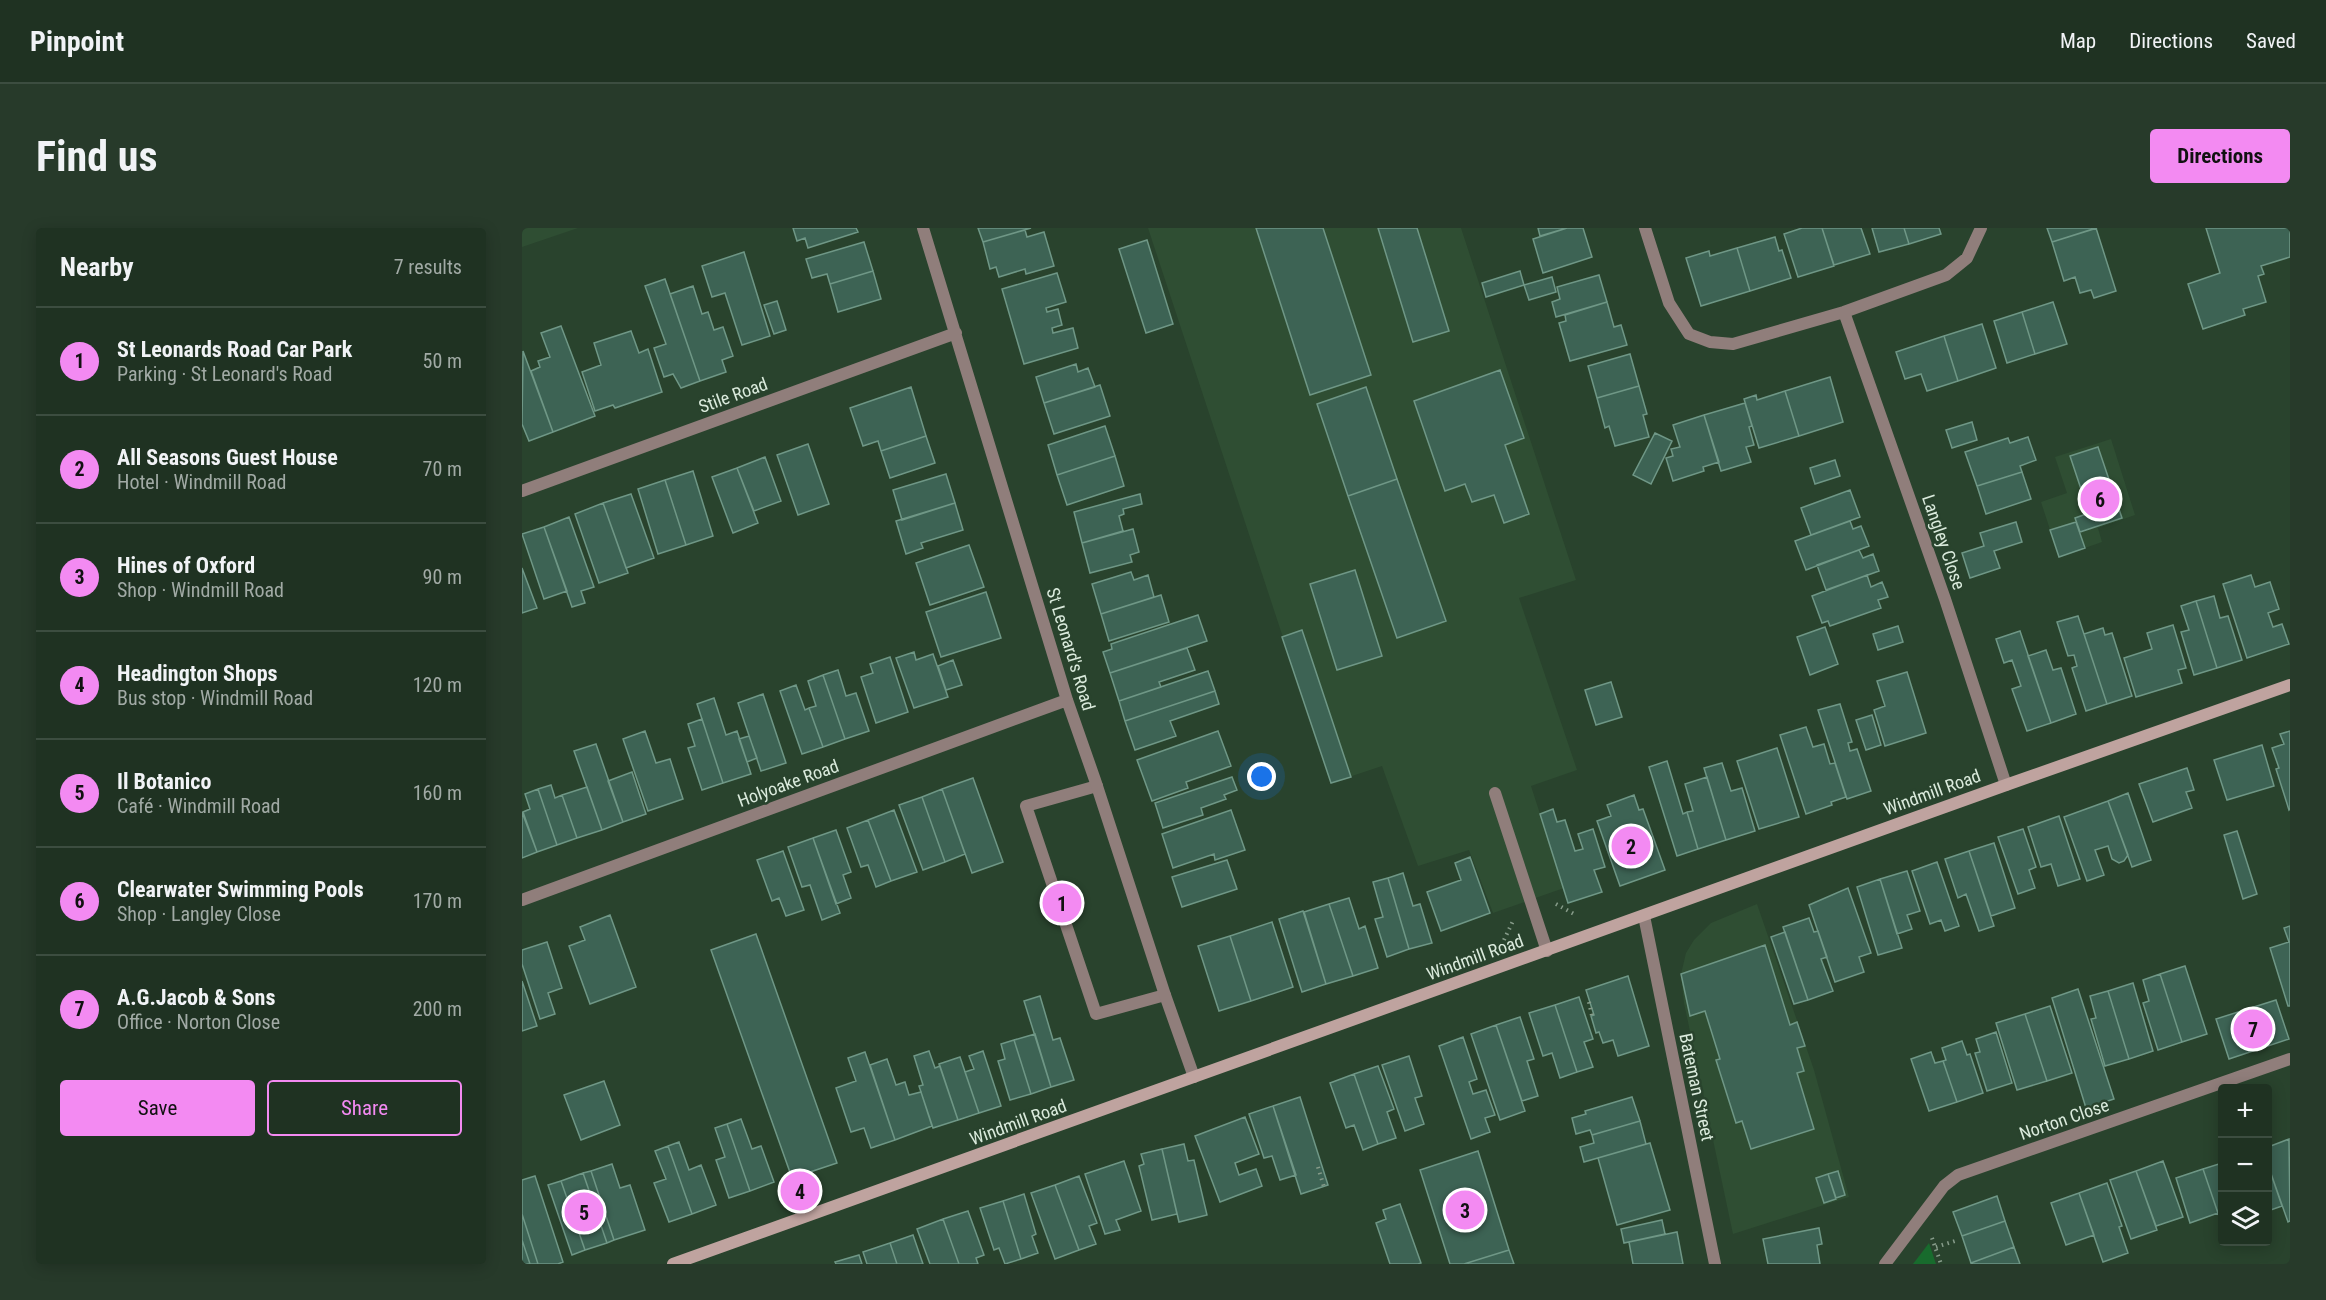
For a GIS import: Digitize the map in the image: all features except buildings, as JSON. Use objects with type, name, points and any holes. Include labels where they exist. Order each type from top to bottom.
[{"type":"main road","name":"Windmill Road","points":[[673,1264],[2290,685]]},
{"type":"street","name":"St Leonard's Road","points":[[923,228],[1067,700],[1194,1077]]},
{"type":"street","points":[[1645,228],[1669,303],[1689,334],[1710,342],[1733,344],[1845,312],[1946,275],[1966,258],[1981,228]]},
{"type":"street","name":"Langley Close","points":[[1845,312],[2006,785]]},
{"type":"street","name":"Stile Road","points":[[522,491],[956,333]]},
{"type":"street","name":"Holyoake Road","points":[[522,900],[1067,700]]},
{"type":"street","points":[[1097,786],[1026,806],[1096,1014],[1165,995]]},
{"type":"street","points":[[1495,793],[1546,951]]},
{"type":"street","name":"Bateman Street","points":[[1644,916],[1715,1264]]},
{"type":"street","name":"Norton Close","points":[[1885,1264],[1944,1186],[1958,1175],[2290,1059]]},
{"type":"path","points":[[1588,1002],[1592,1016]]},
{"type":"path","points":[[1318,1167],[1324,1186]]},
{"type":"path","points":[[1936,1247],[1955,1241]]},
{"type":"shaded area","points":[[522,228],[578,228],[522,247]]},
{"type":"shaded area","points":[[1148,228],[1461,228],[1576,580],[1519,598],[1577,770],[1531,786],[1564,888],[1493,913],[1469,850],[1418,866],[1382,766],[1331,783]]},
{"type":"shaded area","points":[[2111,439],[2135,515],[2098,528],[2102,542],[2059,557],[2041,502],[2067,493],[2055,457]]},
{"type":"shaded area","points":[[1757,904],[1814,1070],[1849,1197],[1733,1234],[1684,1003],[1681,974],[1686,953],[1694,940],[1711,923]]},
{"type":"green space","points":[[1929,1243],[1936,1264],[1913,1264]]},
{"type":"place","name":"Clearwater Swimming Pools","points":[[2100,499]]},
{"type":"place","name":"All Seasons Guest House","points":[[1631,846]]},
{"type":"place","name":"St Leonards Road Car Park","points":[[1062,903]]},
{"type":"place","name":"A.G.Jacob & Sons","points":[[2253,1029]]},
{"type":"place","name":"Headington Shops","points":[[800,1191]]},
{"type":"place","name":"Hines of Oxford","points":[[1465,1210]]},
{"type":"place","name":"Il Botanico","points":[[584,1212]]}]
